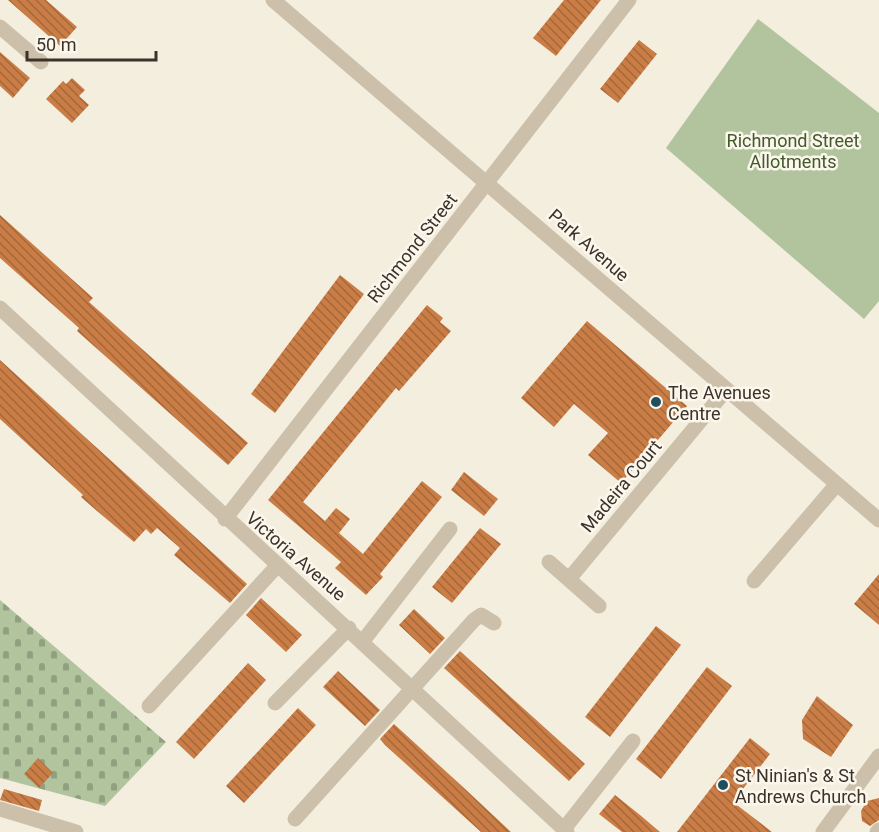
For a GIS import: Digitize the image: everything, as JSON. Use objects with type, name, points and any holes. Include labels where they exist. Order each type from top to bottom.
[{"type":"street","name":"Park Avenue","points":[[273,0],[879,520]]},
{"type":"street","name":"Richmond Street","points":[[225,519],[629,0]]},
{"type":"street","points":[[0,27],[41,62]]},
{"type":"street","name":"Victoria Avenue","points":[[0,309],[225,519],[349,628],[566,830]]},
{"type":"street","name":"Madeira Court","points":[[569,579],[726,390]]},
{"type":"street","points":[[754,581],[837,484]]},
{"type":"street","points":[[363,641],[450,529]]},
{"type":"street","points":[[549,562],[599,606]]},
{"type":"street","points":[[149,706],[278,565]]},
{"type":"street","points":[[295,819],[474,620],[481,615],[494,623]]},
{"type":"street","points":[[275,703],[349,628]]},
{"type":"street","points":[[566,830],[633,741]]},
{"type":"street","points":[[823,832],[879,756]]},
{"type":"street","points":[[0,809],[76,832]]},
{"type":"green space","name":"Richmond Street Allotments","points":[[758,19],[879,113],[879,301],[864,319],[666,148]]},
{"type":"green space","points":[[0,600],[166,742],[105,806],[0,778]]},
{"type":"building","points":[[8,0],[46,0],[77,27],[60,46]]},
{"type":"building","points":[[564,0],[601,0],[556,56],[533,38]]},
{"type":"building","points":[[639,40],[657,54],[618,103],[600,89]]},
{"type":"building","points":[[0,52],[30,78],[13,98],[0,86]]},
{"type":"building","points":[[72,78],[85,90],[79,96],[89,105],[72,123],[46,99],[63,81],[66,84]]},
{"type":"building","points":[[0,215],[93,298],[89,302],[248,443],[228,465],[77,331],[79,328],[0,258]]},
{"type":"building","points":[[340,275],[364,294],[275,413],[251,394]]},
{"type":"building","points":[[427,305],[443,318],[440,322],[451,331],[399,391],[396,388],[303,502],[325,521],[336,508],[350,519],[339,533],[363,554],[422,481],[442,497],[380,574],[383,577],[366,595],[335,568],[341,562],[268,500]]},
{"type":"building","name":"The Avenues Centre","points":[[587,321],[687,406],[621,483],[588,455],[608,433],[574,404],[554,427],[521,398]]},
{"type":"building","points":[[0,360],[247,584],[230,603],[174,555],[180,548],[157,528],[151,534],[146,529],[134,542],[81,497],[83,495],[0,419]]},
{"type":"building","points":[[464,472],[498,499],[484,516],[451,490]]},
{"type":"building","points":[[480,528],[501,544],[452,603],[432,587]]},
{"type":"building","points":[[879,574],[879,625],[854,604]]},
{"type":"building","points":[[261,598],[302,635],[286,652],[246,615]]},
{"type":"building","points":[[414,609],[445,638],[430,654],[399,625]]},
{"type":"building","points":[[656,626],[681,645],[610,737],[585,717]]},
{"type":"building","points":[[460,651],[585,764],[569,781],[444,668]]},
{"type":"building","points":[[248,663],[266,680],[194,759],[176,742]]},
{"type":"building","points":[[707,667],[732,686],[661,779],[636,759]]},
{"type":"building","points":[[338,671],[380,710],[365,726],[323,687]]},
{"type":"building","points":[[817,696],[853,725],[831,757],[803,739],[802,720]]},
{"type":"building","points":[[298,708],[316,725],[244,803],[226,786]]},
{"type":"building","points":[[394,724],[511,832],[481,832],[385,745],[380,739]]},
{"type":"building","name":"St Ninian's & St Andrews Church","points":[[750,738],[770,754],[733,802],[772,832],[677,832]]},
{"type":"building","points":[[38,758],[53,773],[39,788],[24,774]]},
{"type":"building","points":[[4,789],[42,800],[39,811],[0,800]]},
{"type":"building","points":[[615,795],[660,832],[622,832],[599,814]]},
{"type":"building","points":[[879,798],[879,820],[870,826],[862,821],[861,811],[867,801]]},
{"type":"place","name":"The Avenues Centre","points":[[656,402]]},
{"type":"place","name":"St Ninian's & St Andrews Church","points":[[723,785]]}]
